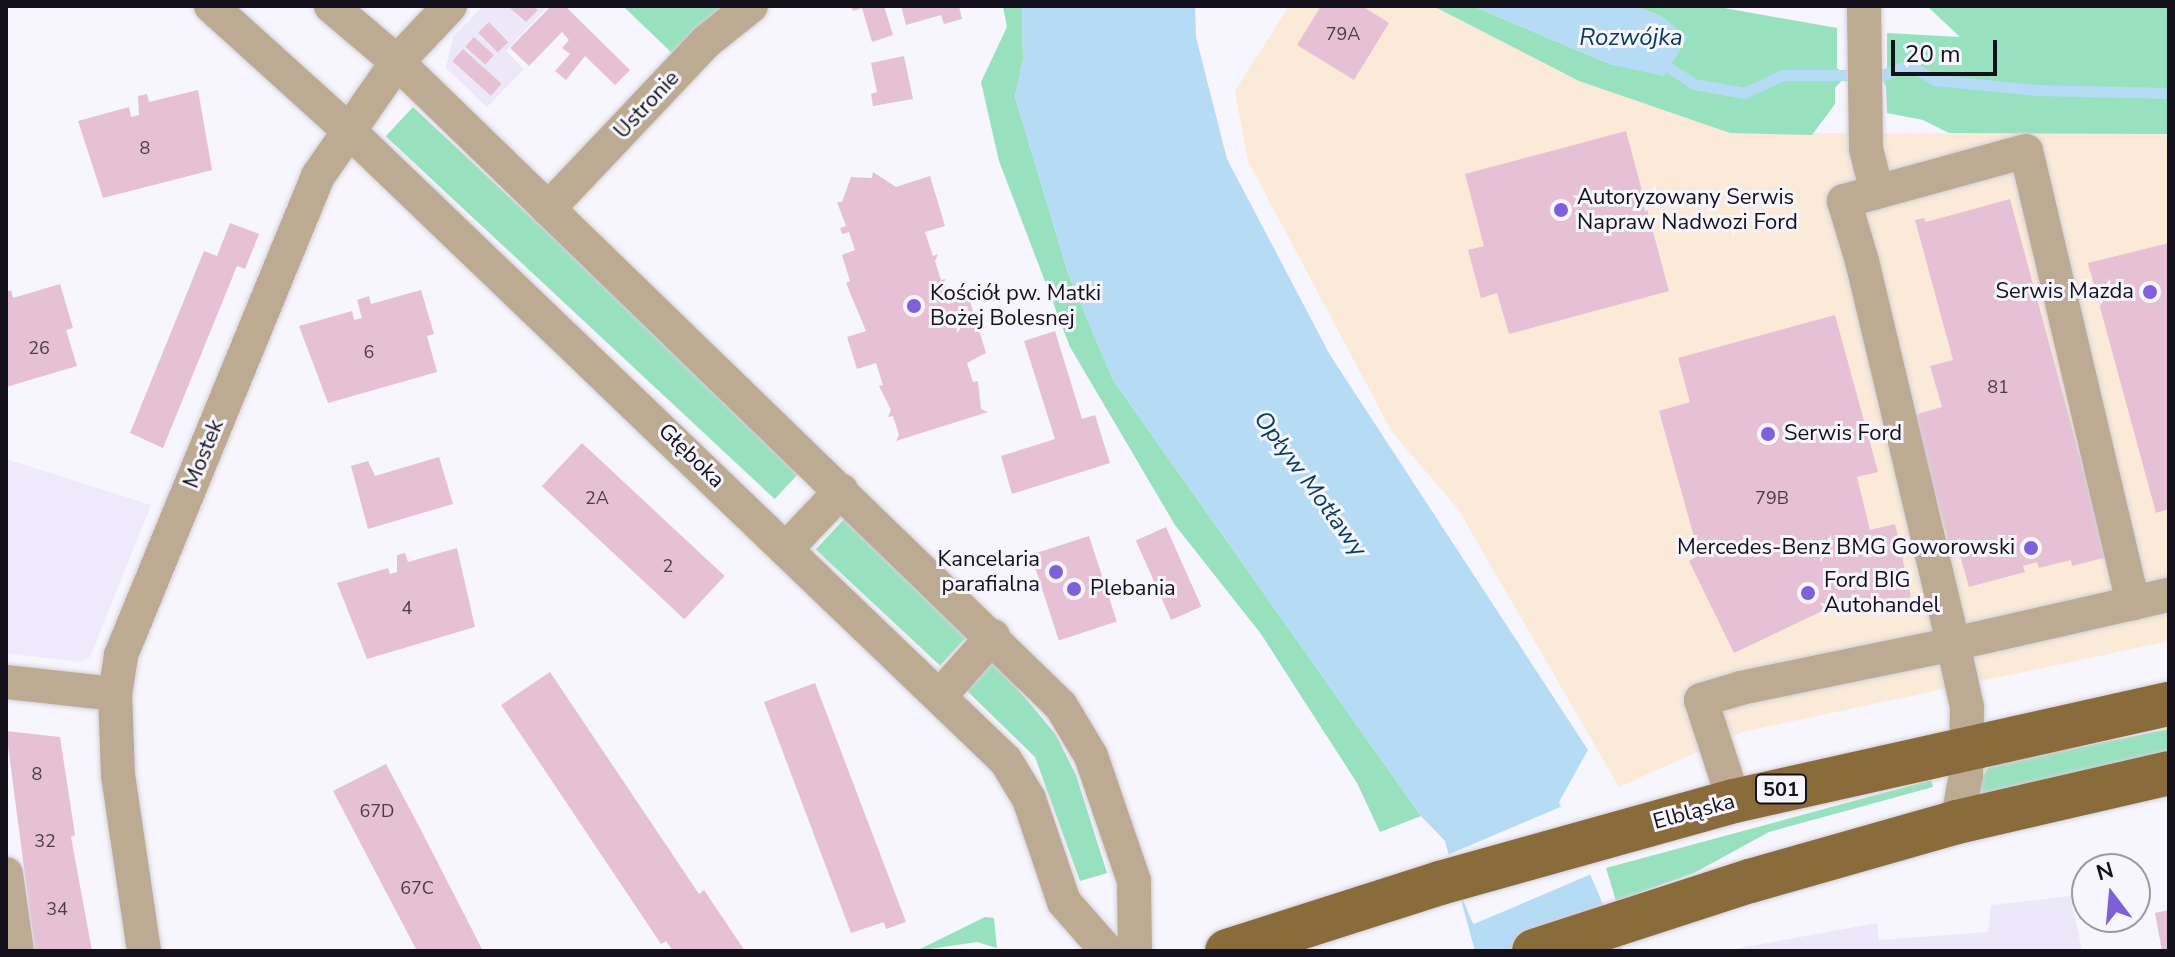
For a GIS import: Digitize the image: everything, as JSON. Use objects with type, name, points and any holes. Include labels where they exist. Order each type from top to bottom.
[{"type":"main road","name":"Elbląska","points":[[1227,951],[1440,883],[1734,801],[1968,746],[2169,704]]},
{"type":"main road","points":[[1534,951],[1957,822],[2169,773]]},
{"type":"street","name":"Głęboka","points":[[211,6],[346,128],[787,548],[940,696],[1019,778],[1064,902],[1107,951]]},
{"type":"street","points":[[331,6],[397,62],[993,636],[1061,706],[1091,756],[1134,881],[1135,951]]},
{"type":"street","name":"Mostek","points":[[144,951],[118,775],[115,694],[121,655],[318,176],[346,128],[397,62],[450,6]]},
{"type":"street","name":"Ustronie","points":[[548,209],[707,41],[751,6]]},
{"type":"street","points":[[1864,6],[1866,149],[1877,192]]},
{"type":"street","points":[[1957,822],[1968,746],[1967,707],[1844,201],[2026,151],[2133,603]]},
{"type":"street","points":[[787,548],[841,491]]},
{"type":"street","points":[[1734,801],[1701,700],[2169,595]]},
{"type":"street","points":[[940,696],[993,636]]},
{"type":"street","points":[[6,682],[115,694]]},
{"type":"street","points":[[6,874],[17,951]]},
{"type":"shaded area","points":[[483,6],[548,6],[506,51],[524,69],[487,107],[446,68],[453,37]]},
{"type":"shaded area","points":[[1289,6],[1433,6],[1579,81],[1730,133],[2169,134],[2169,641],[1742,732],[1619,787],[1458,509],[1392,432],[1248,161],[1235,91]]},
{"type":"shaded area","points":[[6,459],[151,505],[90,657],[81,662],[6,653]]},
{"type":"shaded area","points":[[2071,896],[2071,933],[2078,933],[2082,951],[1729,950],[1877,923],[1879,940],[1988,932],[1991,905]]},
{"type":"green space","points":[[623,6],[728,6],[675,56]]},
{"type":"green space","points":[[1003,6],[1022,6],[1023,60],[1015,97],[1068,273],[1113,380],[1421,816],[1380,832],[1357,783],[1261,634],[1175,525],[1070,347],[999,161],[981,82],[1007,27]]},
{"type":"green space","points":[[1433,6],[1473,6],[1612,65],[1663,17],[1634,6],[1713,6],[1837,28],[1837,68],[1847,75],[1835,88],[1835,104],[1812,135],[1730,133],[1579,81]]},
{"type":"green space","points":[[1927,6],[2169,6],[2169,134],[1949,133],[1923,120],[1887,113],[1886,86],[1880,76],[1887,70],[1887,33],[1960,37]]},
{"type":"green space","points":[[413,107],[802,470],[775,499],[386,136]]},
{"type":"green space","points":[[845,518],[969,634],[940,665],[816,549]]},
{"type":"green space","points":[[994,660],[1056,735],[1076,775],[1107,873],[1080,881],[1035,757],[965,689]]},
{"type":"green space","points":[[2169,729],[2169,752],[1968,798],[1990,765]]},
{"type":"green space","points":[[1931,780],[1933,787],[1769,832],[1694,873],[1616,901],[1606,868]]},
{"type":"green space","points":[[985,917],[994,918],[997,948],[977,942],[916,951]]},
{"type":"water","name":"Opływ Motławy","points":[[1022,6],[1195,6],[1196,37],[1227,159],[1330,355],[1588,750],[1559,802],[1623,951],[1475,951],[1445,841],[1421,816],[1113,380],[1068,273],[1015,97],[1023,60]]},
{"type":"water","name":"Rozwójka","points":[[1473,6],[1634,6],[1663,17],[1688,37],[1664,76],[1612,65]]},
{"type":"pier","points":[[1565,805],[1594,873],[1473,924],[1444,856]]},
{"type":"building","points":[[508,6],[533,6],[538,10],[526,22]]},
{"type":"building","points":[[551,6],[565,6],[630,70],[615,85],[585,56],[566,80],[555,71],[570,54],[562,48],[569,40],[562,32],[529,66],[510,48]]},
{"type":"building","points":[[851,6],[884,6],[893,35],[872,42],[862,8],[853,11]]},
{"type":"building","points":[[901,6],[959,6],[962,19],[944,24],[941,15],[906,25]]},
{"type":"building","points":[[1321,6],[1362,6],[1389,23],[1354,80],[1297,45]]},
{"type":"building","points":[[489,22],[508,42],[498,53],[478,32]]},
{"type":"building","points":[[474,37],[494,55],[485,65],[465,47]]},
{"type":"building","points":[[463,49],[502,84],[491,96],[452,61]]},
{"type":"building","points":[[904,56],[913,99],[873,106],[871,94],[877,92],[871,63]]},
{"type":"building","points":[[198,90],[212,170],[103,198],[78,121],[129,107],[131,117],[139,115],[138,96],[147,94],[149,102]]},
{"type":"building","name":"Autoryzowany Serwis Napraw Nadwozi Ford","points":[[1626,131],[1669,291],[1509,334],[1497,293],[1481,298],[1468,250],[1484,246],[1465,174]]},
{"type":"building","name":"Kościół pw. Matki Bożej Bolesnej","points":[[873,172],[896,187],[930,176],[945,226],[925,232],[933,256],[938,254],[935,261],[941,280],[945,279],[948,304],[969,298],[986,353],[967,363],[973,382],[978,381],[981,409],[988,412],[896,441],[899,435],[893,416],[888,417],[891,410],[879,386],[883,385],[876,363],[857,369],[847,337],[866,331],[846,283],[850,281],[842,255],[855,250],[849,232],[842,234],[840,228],[846,226],[837,202],[842,202],[851,177],[872,178]]},
{"type":"building","points":[[2010,199],[2107,557],[2072,566],[2071,560],[2039,568],[2037,562],[2023,566],[2025,572],[1969,587],[1956,542],[1949,544],[1914,415],[1942,407],[1930,366],[1953,360],[1915,220],[1924,218],[1926,222]]},
{"type":"building","points":[[230,223],[259,234],[245,269],[237,266],[163,448],[130,433],[204,251],[217,256]]},
{"type":"building","points":[[2169,243],[2169,509],[2156,513],[2088,263]]},
{"type":"building","points":[[60,284],[73,328],[66,330],[77,366],[6,387],[6,292],[11,290],[13,298]]},
{"type":"building","points":[[421,290],[434,334],[427,336],[437,372],[328,403],[299,326],[352,311],[354,320],[362,318],[357,300],[369,296],[371,304]]},
{"type":"building","points":[[1835,315],[1878,472],[1857,477],[1870,530],[1895,524],[1911,597],[1856,610],[1854,601],[1833,606],[1734,653],[1689,561],[1699,555],[1659,411],[1690,402],[1678,358]]},
{"type":"building","points":[[1055,331],[1082,419],[1095,415],[1110,463],[1012,494],[1001,456],[1055,439],[1024,341]]},
{"type":"building","points":[[582,443],[725,576],[684,619],[542,486]]},
{"type":"building","points":[[439,457],[453,504],[368,529],[351,466],[368,461],[375,476]]},
{"type":"building","points":[[1166,527],[1201,606],[1171,620],[1136,540]]},
{"type":"building","name":"Plebania","points":[[1089,536],[1117,622],[1059,640],[1031,555]]},
{"type":"building","points":[[457,548],[475,627],[367,659],[337,583],[388,568],[390,574],[397,572],[397,555],[405,553],[408,562]]},
{"type":"building","points":[[550,672],[699,894],[704,890],[745,951],[673,951],[666,941],[661,944],[501,705]]},
{"type":"building","points":[[815,683],[906,922],[886,929],[884,922],[851,933],[764,702]]},
{"type":"building","points":[[6,731],[60,737],[75,835],[71,837],[92,951],[35,951]]},
{"type":"building","points":[[386,764],[483,951],[417,951],[333,791]]},
{"type":"building","points":[[2169,910],[2169,951],[2162,951],[2155,913]]},
{"type":"waterway","name":"Rozwójka","points":[[1660,62],[1694,84],[1744,93],[1783,75],[1847,75]]},
{"type":"waterway","name":"Rozwójka","points":[[1880,76],[1909,65],[1935,80],[2035,90],[2169,93]]},
{"type":"place","name":"Autoryzowany Serwis Napraw Nadwozi Ford","points":[[1561,210]]},
{"type":"place","name":"Serwis Mazda","points":[[2150,292]]},
{"type":"place","name":"Kościół pw. Matki Bożej Bolesnej","points":[[914,306]]},
{"type":"place","name":"Serwis Ford","points":[[1768,434]]},
{"type":"place","name":"Mercedes-Benz BMG Goworowski","points":[[2031,548]]},
{"type":"place","name":"Kancelaria parafialna","points":[[1056,572]]},
{"type":"place","name":"Plebania","points":[[1074,589]]},
{"type":"place","name":"Ford BIG Autohandel","points":[[1808,593]]}]
